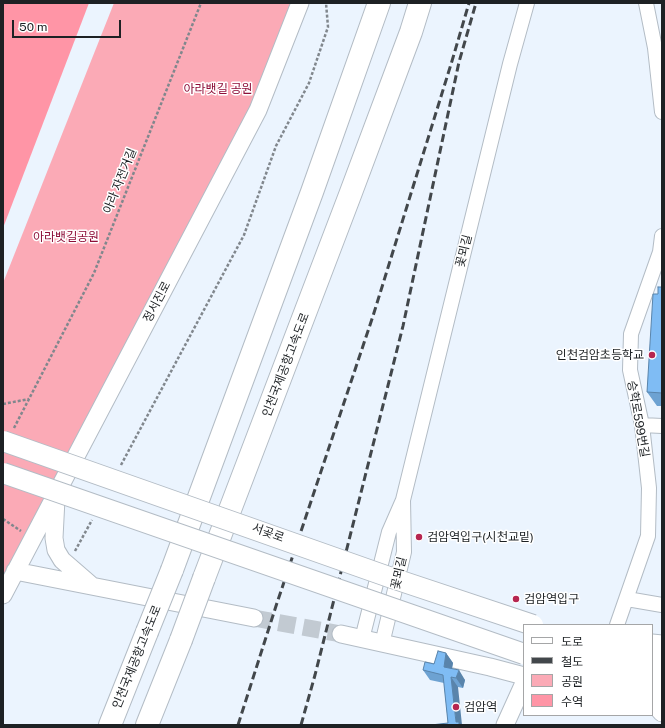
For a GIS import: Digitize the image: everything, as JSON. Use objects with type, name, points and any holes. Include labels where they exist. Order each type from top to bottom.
[{"type":"highway","name":"인천국제공항고속도로","points":[[110,725],[172,570],[312,192],[378,3]]},
{"type":"highway","name":"인천국제공항고속도로","points":[[147,725],[181,640],[350,196],[420,3]]},
{"type":"main road","name":"서곶로","points":[[8,436],[389,576],[530,624]]},
{"type":"main road","points":[[3,473],[523,654]]},
{"type":"street","name":"정서진로","points":[[3,595],[258,110],[300,3]]},
{"type":"street","name":"꽃뫼길","points":[[362,639],[389,532],[403,500],[510,64],[527,3]]},
{"type":"street","points":[[646,3],[655,48],[662,112]]},
{"type":"street","name":"승학로599번길","points":[[617,624],[648,536],[649,488],[642,426],[630,370],[631,334],[660,252],[662,236]]},
{"type":"street","points":[[642,426],[662,426]]},
{"type":"street","points":[[57,493],[54,538],[56,550],[62,560],[94,588]]},
{"type":"street","name":"꽃뫼길","points":[[382,644],[404,552],[403,500]]},
{"type":"street","points":[[15,571],[94,588],[254,618]]},
{"type":"street","points":[[627,599],[662,606]]},
{"type":"street","points":[[341,634],[523,676]]},
{"type":"street","points":[[490,667],[523,665]]},
{"type":"street","points":[[653,676],[662,665]]},
{"type":"street","points":[[505,725],[523,684]]},
{"type":"street","points":[[653,703],[662,713]]},
{"type":"path","name":"아라 자전거길","points":[[8,436],[30,399],[94,273],[201,3]]},
{"type":"path","points":[[118,471],[244,236],[276,146],[311,76],[328,27],[326,3]]},
{"type":"path","points":[[3,404],[30,399]]},
{"type":"path","points":[[3,519],[32,539]]},
{"type":"path","points":[[67,564],[92,520]]},
{"type":"green space","points":[[114,3],[300,3],[258,110],[3,595],[3,283]]},
{"type":"water","points":[[3,3],[89,3],[3,228]]},
{"type":"building","points":[[658,287],[662,287],[662,393],[647,392],[653,294],[658,294]]},
{"type":"building","points":[[438,651],[446,653],[444,667],[459,670],[456,678],[451,677],[456,722],[459,722],[459,725],[431,725],[448,723],[443,675],[423,670],[425,662],[434,664]]},
{"type":"tunnel","points":[[254,618],[341,634]]},
{"type":"railway","points":[[238,725],[276,606],[373,316],[469,3]]},
{"type":"railway","points":[[301,725],[403,326],[459,62],[476,3]]},
{"type":"place","name":"인천검암초등학교","points":[[652,355]]},
{"type":"place","name":"검암역입구(시천교밑)","points":[[419,537]]},
{"type":"place","name":"검암역입구","points":[[516,599]]},
{"type":"place","name":"검암역","points":[[456,707]]},
{"type":"park label","name":"아라뱃길 공원","points":[[218,89]]},
{"type":"park label","name":"아라뱃길공원","points":[[66,237]]}]
